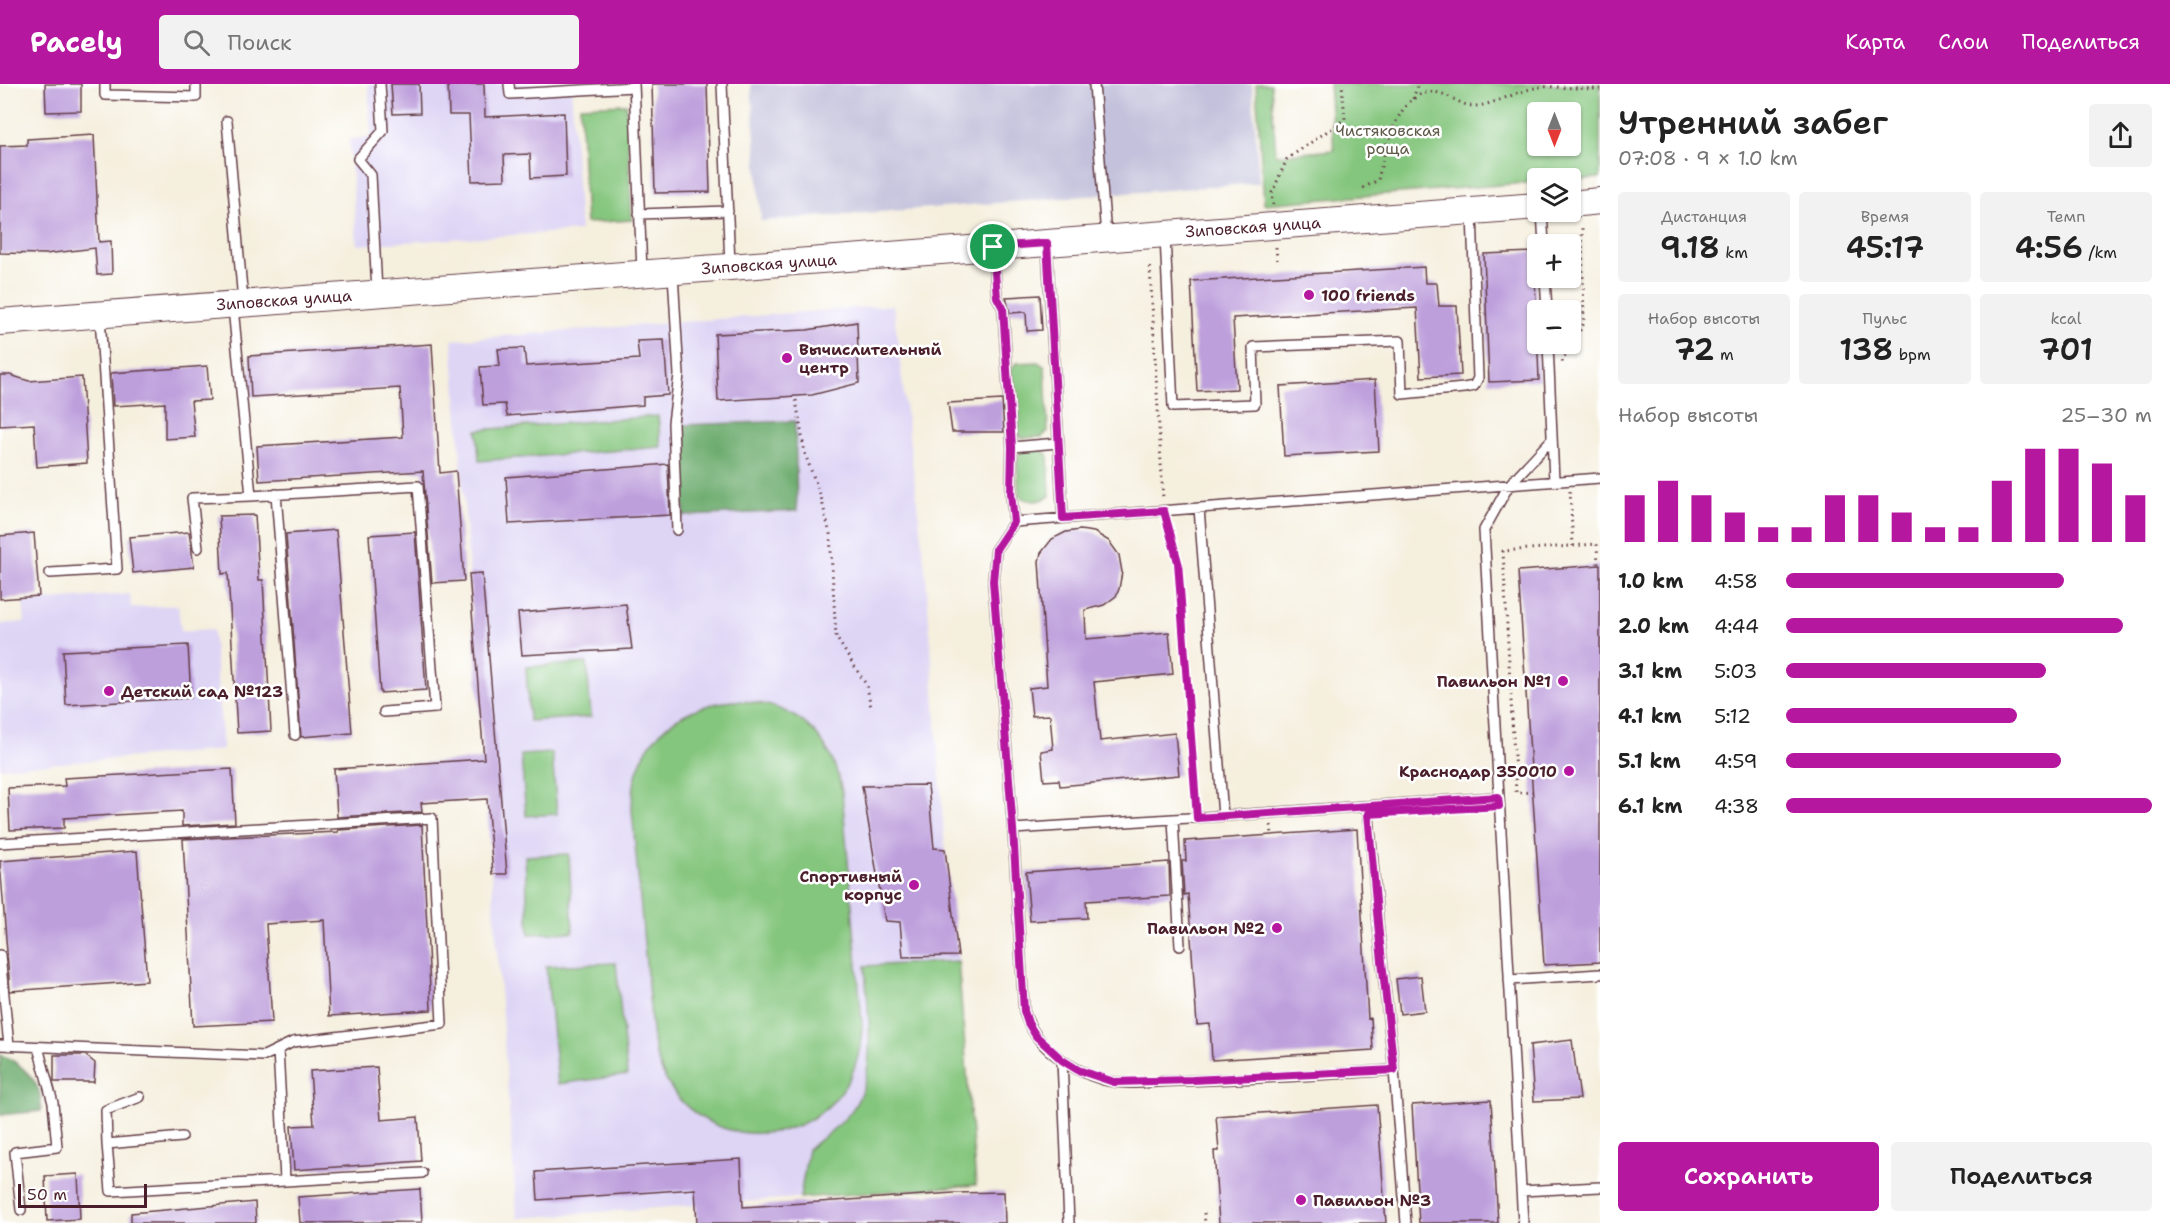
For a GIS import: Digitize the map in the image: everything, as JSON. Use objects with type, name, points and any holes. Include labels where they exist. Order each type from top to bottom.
[{"type":"street","points":[[1581,203],[1600,201]]},
{"type":"street","name":"Зиповская улица","points":[[0,322],[1527,207]]},
{"type":"lane","points":[[105,84],[105,95],[196,97],[196,84]]},
{"type":"lane","points":[[377,293],[370,175],[358,159],[383,131],[380,84]]},
{"type":"lane","points":[[510,84],[510,94],[634,86],[642,273]]},
{"type":"lane","points":[[722,84],[730,267]]},
{"type":"lane","points":[[1097,84],[1106,238]]},
{"type":"lane","points":[[227,121],[251,496]]},
{"type":"lane","points":[[639,213],[728,211]]},
{"type":"lane","points":[[1164,234],[1173,407],[1256,404],[1253,347],[1400,341],[1402,394],[1474,386],[1478,378],[1472,211]]},
{"type":"lane","points":[[1047,243],[1063,518]]},
{"type":"lane","points":[[993,247],[997,297],[1003,308],[1012,447],[1011,493],[1014,522],[996,549],[993,581],[1013,829],[1024,1011],[1028,1023],[1036,1036],[1062,1060],[1078,1070],[1114,1082],[1394,1070]]},
{"type":"lane","points":[[672,271],[679,375],[673,423],[676,530]]},
{"type":"lane","points":[[50,573],[117,569],[99,314]]},
{"type":"lane","points":[[1548,354],[1554,481]]},
{"type":"lane","points":[[1523,1223],[1484,530],[1509,485],[1552,439]]},
{"type":"lane","points":[[1012,447],[1058,443]]},
{"type":"lane","points":[[1014,522],[1600,478]]},
{"type":"lane","points":[[198,548],[192,498],[418,486],[435,708],[384,712]]},
{"type":"lane","points":[[276,494],[295,735]]},
{"type":"lane","points":[[1199,508],[1223,816]]},
{"type":"lane","points":[[1013,829],[1368,806],[1498,802]]},
{"type":"lane","points":[[1368,806],[1394,1070],[1406,1223]]},
{"type":"lane","points":[[0,843],[432,818],[442,1024],[292,1042],[264,1056],[4,1046],[0,955]]},
{"type":"lane","points":[[1173,819],[1180,946]]},
{"type":"lane","points":[[1509,980],[1600,974]]},
{"type":"lane","points":[[21,1209],[15,1152],[57,1147],[53,1103],[38,1047]]},
{"type":"lane","points":[[278,1050],[285,1180]]},
{"type":"lane","points":[[1062,1060],[1069,1223]]},
{"type":"lane","points":[[141,1096],[106,1110],[106,1144],[111,1191],[422,1173]]},
{"type":"lane","points":[[106,1144],[182,1137]]},
{"type":"lane","points":[[1521,1191],[1600,1187]]},
{"type":"path","points":[[1272,193],[1287,159],[1345,119],[1342,84]]},
{"type":"path","points":[[1363,188],[1378,180],[1394,123],[1413,99],[1419,84]]},
{"type":"path","points":[[1413,99],[1431,92],[1449,95],[1458,102],[1474,106],[1540,87],[1600,88]]},
{"type":"path","points":[[1562,362],[1584,323],[1582,228]]},
{"type":"path","points":[[1150,267],[1164,511],[1178,562],[1197,818]]},
{"type":"path","points":[[796,400],[805,454],[821,497],[830,534],[836,637],[867,686],[871,708]]},
{"type":"path","points":[[1569,480],[1573,546]]},
{"type":"path","points":[[1516,793],[1503,551],[1597,544],[1598,566]]},
{"type":"path","points":[[1498,802],[1516,793],[1533,792]]},
{"type":"path","points":[[1271,823],[1272,835]]},
{"type":"path","points":[[1204,1213],[1205,1223]]},
{"type":"shaded area","points":[[368,84],[571,84],[580,231],[357,245],[349,139],[371,137]]},
{"type":"shaded area","points":[[751,84],[1252,84],[1259,183],[761,221]]},
{"type":"shaded area","points":[[893,305],[926,576],[945,849],[958,956],[976,1185],[517,1218],[452,340]]},
{"type":"shaded area","name":"Детский сад №123","points":[[130,594],[131,608],[178,605],[181,631],[213,629],[223,750],[0,768],[0,624],[25,622],[23,602]]},
{"type":"green space","name":"Чистяковская роща","points":[[1256,84],[1271,84],[1276,155],[1334,150],[1329,84],[1600,84],[1600,178],[1581,179],[1581,168],[1527,168],[1527,183],[1264,204]]},
{"type":"green space","points":[[626,104],[632,220],[586,223],[580,106]]},
{"type":"green space","points":[[1038,362],[1045,367],[1048,431],[1042,437],[1022,438],[1015,432],[1010,371],[1016,363]]},
{"type":"green space","points":[[658,416],[661,447],[479,461],[477,430]]},
{"type":"green space","points":[[795,421],[797,511],[684,516],[682,425]]},
{"type":"green space","points":[[1021,450],[1041,450],[1048,455],[1050,496],[1034,501],[1019,496],[1017,460]]},
{"type":"green space","points":[[587,663],[591,717],[529,721],[526,667]]},
{"type":"green space","points":[[733,701],[754,702],[774,707],[806,724],[829,753],[837,771],[842,792],[862,1023],[854,1068],[833,1102],[802,1124],[766,1133],[729,1130],[695,1113],[669,1084],[653,1041],[632,810],[639,767],[647,749],[659,734],[673,721],[691,712]]},
{"type":"green space","points":[[552,753],[557,814],[526,816],[521,755]]},
{"type":"green space","points":[[569,854],[573,932],[529,934],[525,856]]},
{"type":"green space","points":[[958,961],[976,1185],[800,1198],[808,1149],[849,1115],[864,1086],[869,1052],[865,966]]},
{"type":"green space","points":[[616,963],[627,1075],[558,1084],[546,966]]},
{"type":"green space","points":[[0,1055],[29,1074],[40,1093],[41,1111],[0,1115]]},
{"type":"building","points":[[45,84],[81,84],[81,111],[46,112]]},
{"type":"building","points":[[391,84],[419,84],[420,113],[393,114]]},
{"type":"building","points":[[448,84],[484,84],[485,117],[564,113],[566,176],[531,178],[530,154],[504,155],[505,180],[472,181],[469,115],[449,115]]},
{"type":"building","points":[[652,84],[707,84],[710,192],[655,193]]},
{"type":"building","points":[[94,135],[99,242],[111,241],[112,274],[97,275],[95,248],[45,254],[0,253],[0,146],[27,145],[27,139]]},
{"type":"building","points":[[1527,252],[1527,288],[1535,288],[1536,300],[1527,300],[1527,354],[1538,354],[1539,380],[1489,382],[1484,254]]},
{"type":"building","points":[[1424,267],[1425,283],[1437,283],[1439,306],[1457,306],[1461,375],[1421,377],[1417,308],[1233,318],[1237,389],[1197,391],[1191,281]]},
{"type":"building","points":[[1040,295],[1042,330],[1027,331],[1026,312],[1010,313],[1006,297]]},
{"type":"building","name":"Вычислительный центр","points":[[857,322],[859,383],[812,395],[718,401],[715,334],[807,330]]},
{"type":"building","points":[[664,340],[668,395],[643,397],[643,405],[507,416],[505,404],[483,405],[480,367],[500,366],[498,349],[524,348],[526,366],[639,359],[637,341]]},
{"type":"building","points":[[432,344],[440,473],[456,471],[464,581],[432,583],[423,471],[259,481],[257,446],[403,437],[400,388],[251,397],[249,356]]},
{"type":"building","points":[[207,366],[210,400],[191,401],[195,437],[165,439],[165,403],[113,406],[111,373]]},
{"type":"building","points":[[0,375],[10,375],[29,381],[82,377],[87,463],[37,467],[34,424],[0,426]]},
{"type":"building","points":[[1375,380],[1379,451],[1284,456],[1280,386]]},
{"type":"building","points":[[1002,400],[1004,432],[952,432],[948,403]]},
{"type":"building","points":[[668,464],[670,515],[509,524],[506,477]]},
{"type":"building","points":[[255,515],[259,580],[263,580],[271,731],[237,733],[228,573],[222,574],[219,516]]},
{"type":"building","points":[[336,530],[352,733],[301,737],[286,534]]},
{"type":"building","points":[[1080,530],[1094,532],[1109,541],[1119,555],[1122,572],[1116,596],[1104,605],[1085,610],[1086,639],[1169,632],[1173,674],[1094,682],[1100,741],[1175,733],[1179,775],[1060,786],[1059,780],[1044,781],[1041,751],[1053,749],[1050,715],[1032,716],[1029,688],[1047,686],[1039,561],[1041,553],[1052,539],[1066,532]]},
{"type":"building","points":[[189,532],[194,567],[133,573],[129,537]]},
{"type":"building","points":[[415,532],[426,690],[380,693],[369,535]]},
{"type":"building","points":[[34,533],[39,596],[0,599],[0,536]]},
{"type":"building","name":"Павильон №1","points":[[1600,565],[1600,962],[1544,965],[1518,571]]},
{"type":"building","points":[[482,573],[507,874],[493,874],[487,799],[421,803],[422,812],[337,817],[334,769],[484,759],[469,574]]},
{"type":"building","points":[[626,604],[632,649],[522,655],[518,613]]},
{"type":"building","points":[[188,645],[191,698],[66,705],[63,651]]},
{"type":"building","points":[[232,769],[235,823],[182,826],[182,811],[64,818],[64,828],[10,830],[8,788],[65,786],[64,778]]},
{"type":"building","name":"Спортивный корпус","points":[[928,785],[934,848],[945,849],[958,956],[903,957],[900,922],[885,921],[862,786]]},
{"type":"building","points":[[422,825],[431,1010],[329,1016],[324,920],[266,924],[272,1022],[193,1026],[183,839],[338,832],[338,830]]},
{"type":"building","name":"Павильон №2","points":[[1357,829],[1368,1019],[1371,1018],[1373,1050],[1212,1060],[1210,1024],[1197,1025],[1188,894],[1184,895],[1182,861],[1186,861],[1185,841]]},
{"type":"building","points":[[137,851],[147,981],[10,991],[0,861]]},
{"type":"building","points":[[1169,862],[1170,896],[1086,901],[1087,918],[1030,921],[1026,872]]},
{"type":"building","points":[[1421,976],[1425,1011],[1400,1014],[1396,979]]},
{"type":"building","points":[[1572,1040],[1580,1099],[1534,1101],[1530,1045]]},
{"type":"building","points":[[54,1055],[85,1055],[95,1063],[94,1082],[54,1082]]},
{"type":"building","points":[[377,1067],[381,1120],[418,1117],[421,1161],[294,1170],[291,1126],[314,1125],[310,1071]]},
{"type":"building","points":[[1491,1100],[1498,1223],[1419,1223],[1412,1105]]},
{"type":"building","name":"Павильон №3","points":[[1377,1105],[1386,1223],[1219,1223],[1214,1151],[1219,1151],[1216,1116]]},
{"type":"building","points":[[741,1159],[743,1207],[954,1193],[1004,1192],[1005,1223],[697,1223],[695,1189],[538,1200],[536,1172]]},
{"type":"building","points":[[78,1174],[80,1219],[47,1221],[45,1176]]},
{"type":"building","points":[[420,1189],[422,1222],[300,1223],[298,1197]]},
{"type":"building","points":[[255,1202],[256,1223],[131,1223],[131,1213]]},
{"type":"place","name":"100 friends","points":[[1309,295]]},
{"type":"place","name":"Вычислительный центр","points":[[787,358]]},
{"type":"place","name":"Павильон №1","points":[[1563,681]]},
{"type":"place","name":"Детский сад №123","points":[[109,691]]},
{"type":"place","name":"Краснодар 350010","points":[[1569,771]]},
{"type":"place","name":"Спортивный корпус","points":[[914,885]]},
{"type":"place","name":"Павильон №2","points":[[1277,928]]},
{"type":"place","name":"Павильон №3","points":[[1301,1200]]},
{"type":"route","points":[[1047,243],[1063,518],[1164,511],[1178,562],[1197,818],[1498,797],[1499,806],[1368,814],[1394,1070],[1114,1082],[1078,1070],[1062,1060],[1036,1036],[1028,1023],[1024,1011],[1013,829],[993,581],[996,549],[1014,522],[1011,493],[1012,447],[1003,308],[997,297],[993,247],[1047,243]]}]
